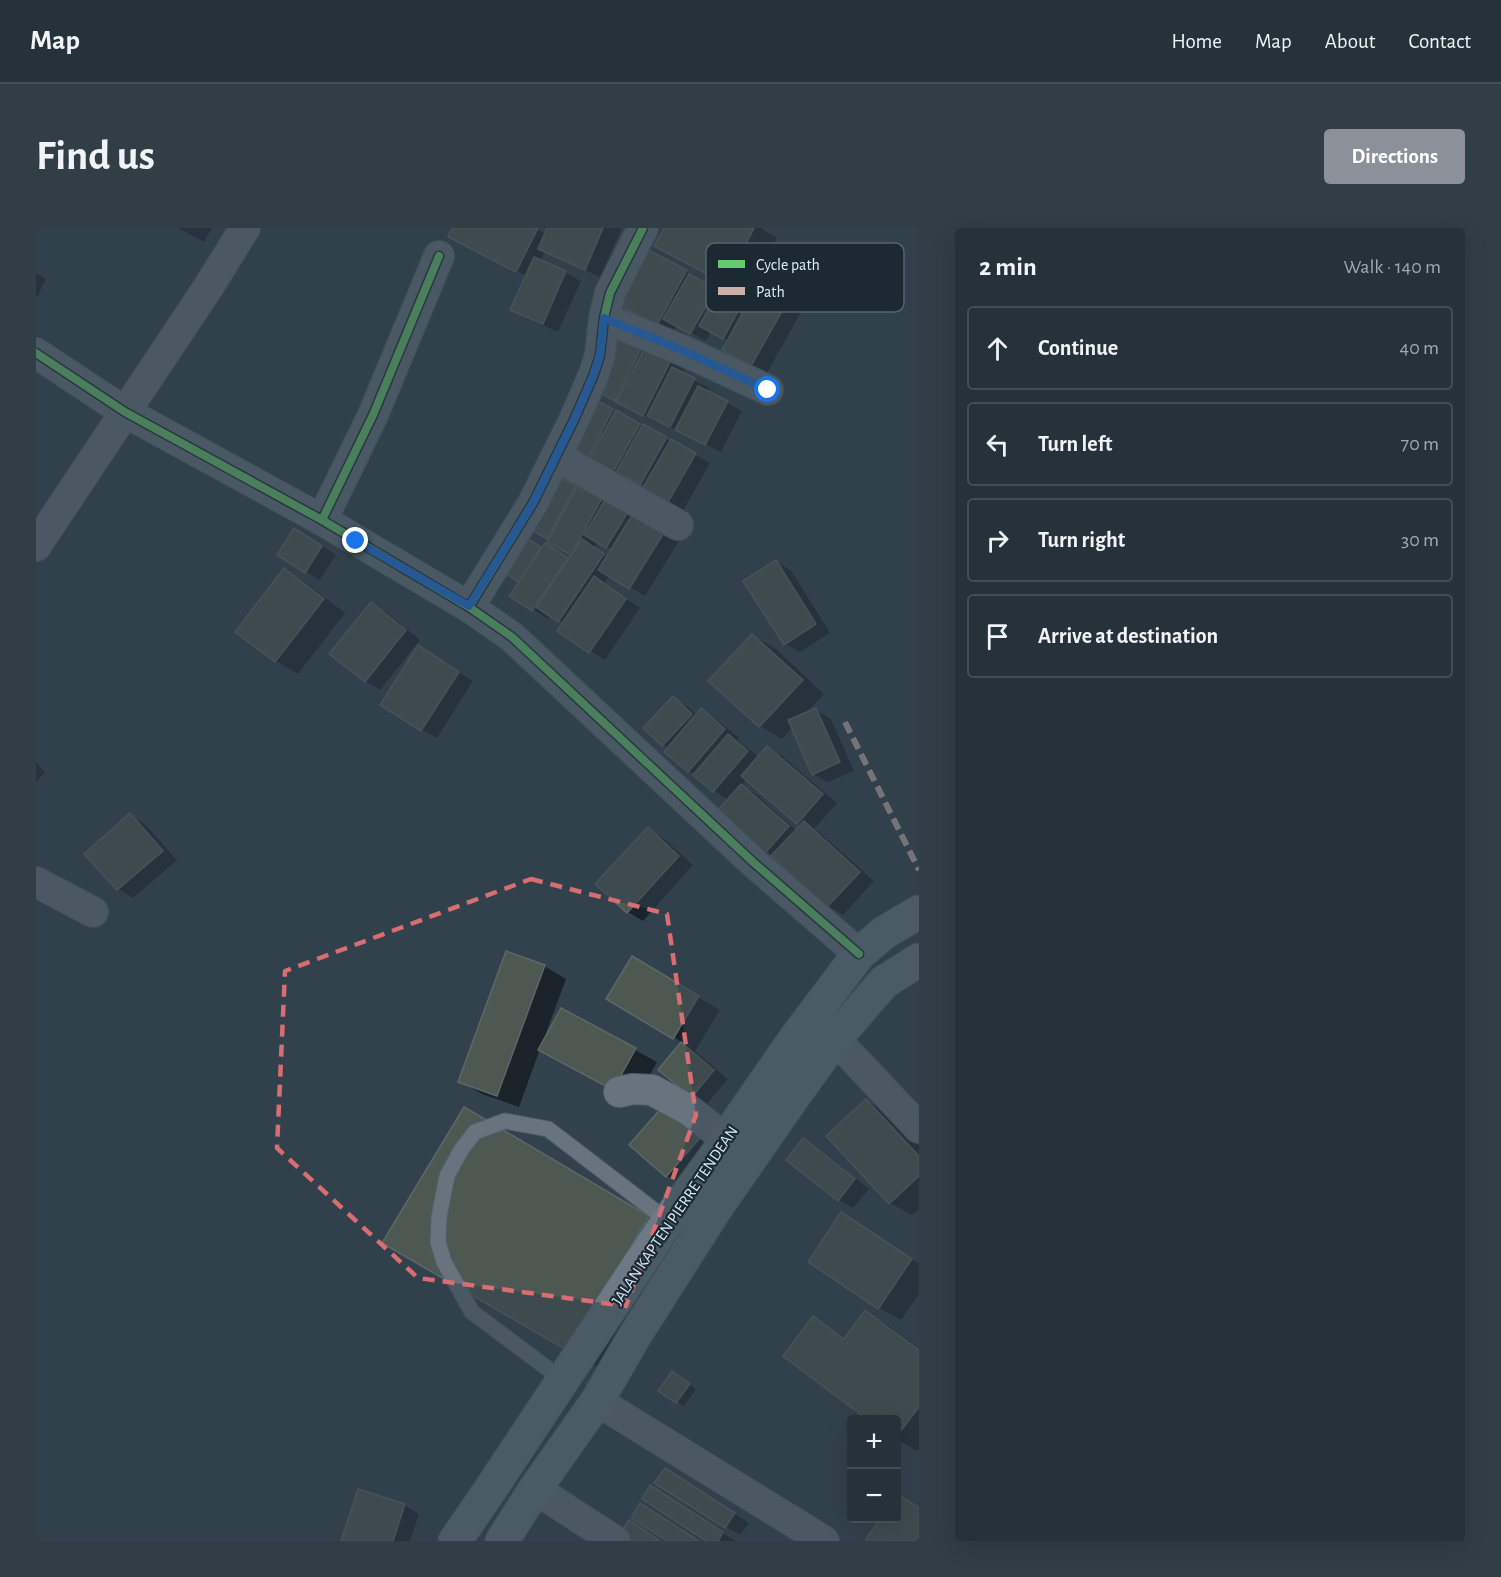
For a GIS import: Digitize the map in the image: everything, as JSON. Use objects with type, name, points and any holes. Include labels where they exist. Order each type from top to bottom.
[{"type":"highway","name":"JALAN KAPTEN PIERRE TENDEAN","points":[[455,1541],[668,1221],[727,1140],[797,1036],[859,954],[885,932],[919,912]]},
{"type":"highway","name":"JALAN KAPTEN PIERRE TENDEAN","points":[[502,1541],[535,1489],[597,1401],[634,1337],[716,1208],[795,1093],[835,1039],[884,982],[919,960]]},
{"type":"highway","points":[[603,1319],[634,1337]]},
{"type":"street","points":[[36,546],[245,228]]},
{"type":"street","points":[[469,606],[533,503],[574,420],[594,374],[601,347],[609,293],[643,228]]},
{"type":"street","points":[[322,520],[374,415],[439,256]]},
{"type":"street","points":[[604,318],[684,351],[768,390]]},
{"type":"street","points":[[36,353],[125,412],[322,520],[469,606],[512,637],[753,862],[859,954]]},
{"type":"street","points":[[556,456],[678,525]]},
{"type":"street","points":[[36,882],[93,912]]},
{"type":"street","points":[[835,1039],[919,1128]]},
{"type":"street","points":[[619,1092],[633,1089],[652,1090],[689,1110],[727,1140]]},
{"type":"street","points":[[597,1401],[824,1541]]},
{"type":"street","points":[[535,1489],[615,1541]]},
{"type":"lane","points":[[563,1380],[472,1312],[444,1262],[438,1242],[439,1217],[447,1176],[461,1150],[476,1132],[505,1121],[548,1129],[668,1221]]},
{"type":"highlighted area","points":[[531,879],[667,914],[696,1115],[626,1306],[418,1278],[277,1148],[285,971]]},
{"type":"building","points":[[452,228],[538,228],[516,272],[448,237]]},
{"type":"building","points":[[547,228],[603,228],[585,270],[538,249]]},
{"type":"building","points":[[664,228],[754,228],[746,243],[706,243],[706,273],[654,246]]},
{"type":"building","points":[[640,246],[687,270],[657,325],[610,300]]},
{"type":"building","points":[[534,257],[566,271],[543,324],[510,310]]},
{"type":"building","points":[[689,274],[706,283],[706,306],[690,334],[663,319]]},
{"type":"building","points":[[707,312],[738,312],[723,339],[699,326]]},
{"type":"building","points":[[743,312],[782,312],[751,366],[722,350]]},
{"type":"building","points":[[617,337],[641,349],[615,401],[591,388]]},
{"type":"building","points":[[645,347],[671,360],[643,416],[616,402]]},
{"type":"building","points":[[672,367],[695,378],[670,427],[647,416]]},
{"type":"building","points":[[698,386],[728,401],[705,445],[675,430]]},
{"type":"building","points":[[590,397],[613,409],[588,458],[564,445]]},
{"type":"building","points":[[616,410],[640,424],[613,472],[589,459]]},
{"type":"building","points":[[643,424],[667,437],[640,485],[616,472]]},
{"type":"building","points":[[671,439],[696,453],[667,504],[642,489]]},
{"type":"building","points":[[553,474],[576,486],[547,539],[524,526]]},
{"type":"building","points":[[578,485],[602,498],[571,555],[547,542]]},
{"type":"building","points":[[606,498],[628,512],[606,548],[584,535]]},
{"type":"building","points":[[634,512],[665,531],[629,589],[598,570]]},
{"type":"building","points":[[294,528],[322,546],[305,573],[277,555]]},
{"type":"building","points":[[517,532],[541,547],[519,582],[495,567]]},
{"type":"building","points":[[582,539],[604,554],[558,622],[536,607]]},
{"type":"building","points":[[545,543],[568,558],[532,611],[509,596]]},
{"type":"building","points":[[776,560],[816,624],[784,645],[743,581]]},
{"type":"building","points":[[284,568],[324,599],[275,662],[235,632]]},
{"type":"building","points":[[594,576],[626,599],[589,653],[557,631]]},
{"type":"building","points":[[371,602],[406,630],[365,682],[329,654]]},
{"type":"building","points":[[752,634],[803,680],[759,727],[708,681]]},
{"type":"building","points":[[418,645],[459,672],[421,731],[380,705]]},
{"type":"building","points":[[673,696],[692,714],[662,746],[643,728]]},
{"type":"building","points":[[701,708],[725,729],[688,772],[664,752]]},
{"type":"building","points":[[816,708],[840,762],[812,775],[788,720]]},
{"type":"building","points":[[728,734],[748,751],[713,792],[693,775]]},
{"type":"building","points":[[767,746],[823,794],[797,824],[741,776]]},
{"type":"building","points":[[741,784],[789,826],[765,853],[717,811]]},
{"type":"building","points":[[130,813],[163,851],[117,890],[84,854]]},
{"type":"building","points":[[804,821],[860,872],[827,907],[771,856]]},
{"type":"building","points":[[648,827],[679,856],[627,913],[595,884]]},
{"type":"building","points":[[506,951],[545,965],[497,1096],[458,1082]]},
{"type":"building","points":[[632,956],[699,996],[673,1039],[606,999]]},
{"type":"building","points":[[561,1008],[636,1048],[613,1090],[538,1050]]},
{"type":"building","points":[[681,1042],[714,1070],[692,1097],[658,1070]]},
{"type":"building","points":[[866,1099],[919,1156],[919,1176],[889,1204],[826,1136]]},
{"type":"building","points":[[663,1106],[700,1138],[666,1177],[629,1145]]},
{"type":"building","points":[[464,1107],[649,1216],[568,1351],[382,1243]]},
{"type":"building","points":[[803,1138],[855,1179],[838,1201],[786,1160]]},
{"type":"building","points":[[841,1212],[912,1259],[878,1309],[808,1262]]},
{"type":"building","points":[[865,1310],[919,1350],[919,1407],[901,1430],[901,1415],[861,1415],[783,1356],[813,1316],[844,1339]]},
{"type":"building","points":[[672,1371],[690,1384],[676,1403],[658,1391]]},
{"type":"building","points":[[665,1468],[735,1513],[725,1528],[654,1483]]},
{"type":"building","points":[[650,1485],[723,1532],[718,1541],[706,1541],[642,1499]]},
{"type":"building","points":[[358,1489],[405,1504],[393,1541],[341,1541]]},
{"type":"building","points":[[901,1496],[919,1508],[919,1541],[868,1541],[866,1539],[877,1523],[901,1523]]},
{"type":"building","points":[[640,1503],[699,1541],[667,1541],[631,1518]]},
{"type":"building","points":[[629,1520],[660,1541],[628,1541],[619,1535]]},
{"type":"marked path","points":[[845,722],[919,870]]},
{"type":"cycle path","points":[[469,607],[533,503],[574,420],[600,355],[604,318],[610,293],[643,228]]},
{"type":"cycle path","points":[[322,520],[373,415],[439,256]]},
{"type":"cycle path","points":[[36,353],[125,412],[322,520],[469,607],[512,637],[753,862],[859,954]]},
{"type":"route","points":[[356,541],[469,606],[533,503],[574,420],[600,355],[604,318],[684,351],[768,390]]}]
